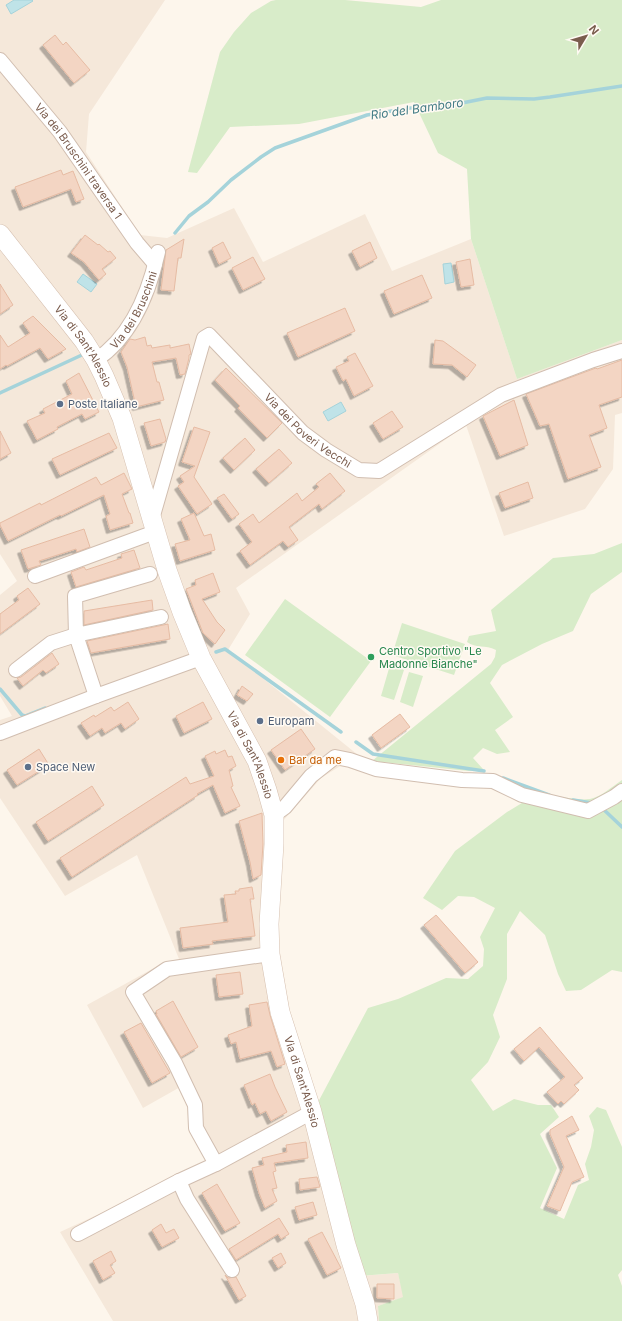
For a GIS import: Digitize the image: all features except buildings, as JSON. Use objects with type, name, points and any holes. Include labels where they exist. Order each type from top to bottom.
[{"type":"street","name":"Via dei Bruschini traversa 1","points":[[0,60],[60,132],[137,243],[156,258]]},
{"type":"street","name":"Via di Sant'Alessio","points":[[0,234],[84,341],[96,360],[122,418],[153,525],[182,612],[201,658],[256,761],[267,790],[274,815],[274,844],[269,924],[270,954],[280,1012],[312,1112],[346,1245],[365,1304],[368,1321]]},
{"type":"street","name":"Via dei Bruschini","points":[[96,360],[114,346],[125,333],[144,300],[156,258]]},
{"type":"street","name":"Via dei Poveri Vecchi","points":[[153,525],[204,338],[209,335],[303,433],[326,450],[359,470],[379,471],[501,395],[593,360],[622,351]]},
{"type":"street","points":[[36,576],[153,525]]},
{"type":"street","points":[[96,696],[76,634],[75,596],[150,574]]},
{"type":"street","points":[[16,670],[51,643],[76,634],[161,617]]},
{"type":"street","points":[[0,733],[201,658]]},
{"type":"street","points":[[274,815],[285,808],[311,776],[335,758],[350,760],[376,769],[462,780],[493,781],[522,795],[588,811],[622,791]]},
{"type":"street","points":[[216,1164],[196,1128],[195,1106],[175,1063],[133,992],[167,968],[270,954]]},
{"type":"street","points":[[78,1234],[179,1181],[216,1164],[312,1112]]},
{"type":"street","points":[[179,1181],[187,1199],[232,1270]]},
{"type":"shaded area","points":[[0,0],[165,0],[89,114],[86,152],[140,235],[167,238],[234,208],[263,262],[365,214],[392,271],[471,239],[517,379],[622,340],[622,413],[615,415],[613,469],[585,509],[504,536],[466,425],[236,588],[250,614],[228,650],[358,755],[321,778],[282,822],[269,972],[348,1277],[398,1273],[404,1297],[378,1306],[379,1321],[113,1321],[60,1232],[171,1181],[208,1162],[193,1109],[182,1086],[143,1108],[87,1005],[163,963],[179,959],[137,855],[65,896],[0,798],[0,720],[12,716],[0,696],[0,595],[17,581],[0,554]]},
{"type":"green space","points":[[345,0],[421,7],[441,0],[622,0],[622,340],[517,379],[471,239],[467,169],[438,153],[414,102],[299,124],[230,127],[197,173],[188,172],[220,52],[234,32],[251,13],[271,1]]},
{"type":"green space","points":[[622,543],[622,572],[591,594],[573,631],[542,644],[502,665],[490,683],[513,717],[495,730],[510,752],[497,754],[483,748],[473,758],[483,769],[469,771],[372,761],[491,664],[495,657],[496,650],[467,642],[469,636],[496,631],[491,610],[553,558],[594,554]]},
{"type":"green space","points":[[285,599],[371,661],[330,717],[245,655]]},
{"type":"green space","points":[[402,623],[465,644],[454,675],[392,655]]},
{"type":"green space","points":[[390,665],[404,670],[394,700],[381,696]]},
{"type":"green space","points":[[409,672],[423,676],[413,707],[400,702]]},
{"type":"green space","points":[[622,780],[622,972],[612,970],[581,990],[566,991],[558,974],[545,935],[520,911],[507,934],[507,979],[493,1015],[500,1037],[488,1062],[471,1080],[493,1111],[514,1099],[538,1105],[551,1105],[559,1117],[540,1134],[557,1168],[540,1208],[564,1219],[578,1185],[589,1180],[585,1164],[591,1147],[594,1130],[589,1116],[597,1107],[606,1110],[622,1147],[622,1270],[618,1275],[622,1286],[622,1321],[379,1321],[378,1306],[403,1297],[398,1273],[359,1276],[316,1106],[368,1008],[398,999],[446,978],[468,979],[483,966],[484,949],[480,937],[495,908],[474,897],[458,896],[442,910],[423,898],[455,851],[507,812],[540,792],[571,798],[590,799],[603,794]]},
{"type":"water","points":[[14,0],[33,1],[11,14],[6,5]]},
{"type":"water","points":[[451,263],[454,282],[445,284],[443,264]]},
{"type":"water","points":[[83,274],[97,284],[91,292],[77,282]]},
{"type":"water","points":[[341,402],[346,411],[328,421],[323,412]]},
{"type":"waterway","name":"Rio del Bamboro","points":[[175,233],[189,216],[208,202],[231,180],[275,148],[367,115],[410,108],[437,108],[487,98],[534,99],[622,86]]},
{"type":"waterway","name":"Rio del Bamboro","points":[[0,393],[84,354]]},
{"type":"waterway","points":[[216,652],[225,649],[341,732]]},
{"type":"waterway","points":[[0,689],[22,715],[25,716],[45,708]]},
{"type":"waterway","points":[[356,742],[373,754],[484,771]]},
{"type":"waterway","points":[[503,778],[549,795]]},
{"type":"waterway","points":[[573,800],[592,803]]},
{"type":"waterway","points":[[601,807],[622,827]]},
{"type":"place","name":"Poste Italiane","points":[[60,404]]},
{"type":"place","name":"Centro Sportivo \"Le Madonne Bianche\"","points":[[371,657]]},
{"type":"place","name":"Europam","points":[[260,721]]},
{"type":"place","name":"Bar da me","points":[[281,760]]},
{"type":"place","name":"Space New","points":[[28,767]]}]
